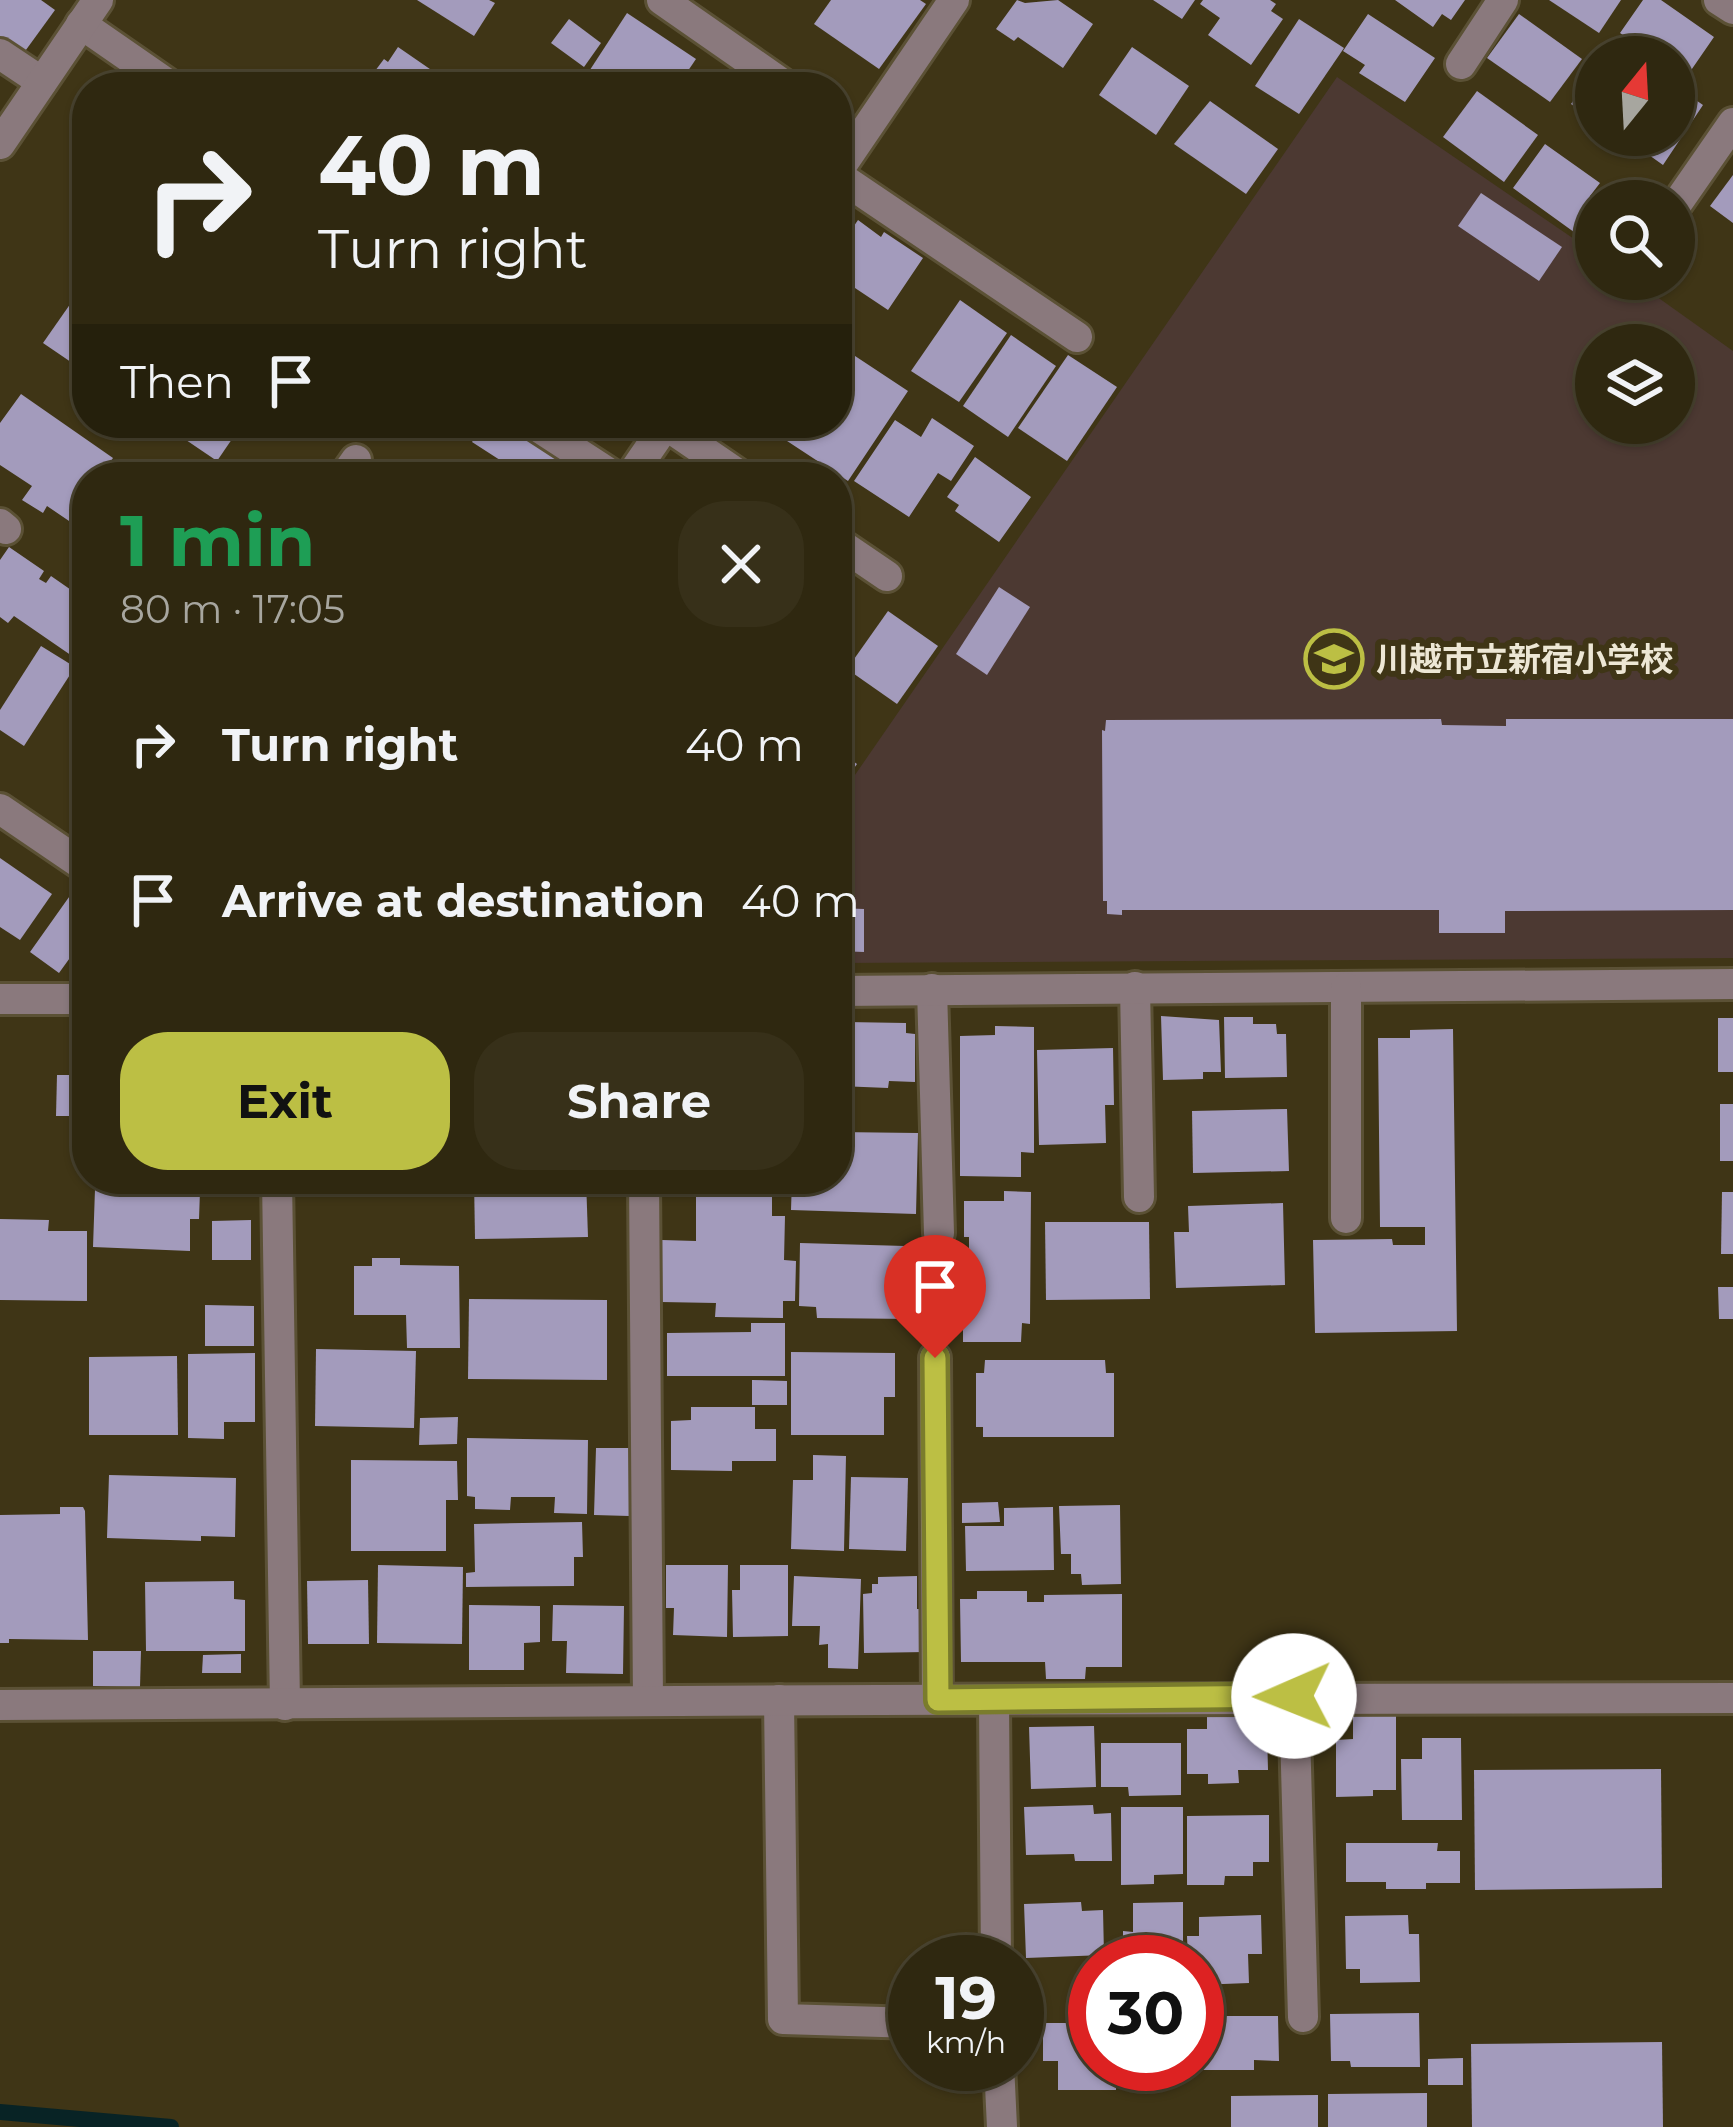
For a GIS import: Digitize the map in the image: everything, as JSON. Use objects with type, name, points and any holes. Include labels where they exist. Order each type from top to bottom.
[{"type":"street","points":[[662,0],[766,72]]},
{"type":"street","points":[[852,126],[954,0]]},
{"type":"street","points":[[1461,64],[1503,0]]},
{"type":"street","points":[[1719,0],[1733,9]]},
{"type":"street","points":[[0,144],[90,12],[156,72]]},
{"type":"street","points":[[0,54],[42,82]]},
{"type":"street","points":[[1693,180],[1733,123]]},
{"type":"street","points":[[852,184],[1077,337]]},
{"type":"street","points":[[555,438],[593,462]]},
{"type":"street","points":[[686,438],[720,462]]},
{"type":"street","points":[[852,552],[887,576]]},
{"type":"street","points":[[0,809],[72,850]]},
{"type":"street","points":[[852,991],[1733,984]]},
{"type":"street","points":[[1135,988],[1139,1198]]},
{"type":"street","points":[[1346,988],[1346,1218]]},
{"type":"street","points":[[932,989],[939,1233]]},
{"type":"street","points":[[0,999],[72,999]]},
{"type":"street","points":[[277,1194],[285,1705]]},
{"type":"street","points":[[644,1194],[648,1700]]},
{"type":"street","points":[[935,1358],[938,1700]]},
{"type":"street","points":[[0,1705],[1294,1696],[1733,1699]]},
{"type":"street","points":[[1294,1696],[1303,2017]]},
{"type":"street","points":[[779,1700],[783,2019],[888,2022]]},
{"type":"street","points":[[994,1701],[996,1935]]},
{"type":"street","points":[[1000,2091],[1002,2127]]},
{"type":"shaded area","name":"川越市立新宿小学校","points":[[1337,77],[1575,240],[1575,300],[1661,300],[1733,351],[1733,958],[852,963],[852,779]]},
{"type":"building","points":[[0,0],[41,0],[55,10],[23,54],[0,37]]},
{"type":"building","points":[[417,0],[489,0],[495,3],[474,36]]},
{"type":"building","points":[[831,0],[920,0],[926,4],[879,69],[814,24]]},
{"type":"building","points":[[1017,0],[1058,0],[1093,24],[1063,68],[1018,37],[1014,41],[996,29]]},
{"type":"building","points":[[1153,0],[1195,0],[1182,19]]},
{"type":"building","points":[[1203,0],[1270,0],[1276,4],[1271,11],[1283,19],[1251,65],[1208,35],[1220,18],[1200,4]]},
{"type":"building","points":[[1395,0],[1465,0],[1451,20],[1442,14],[1433,27]]},
{"type":"building","points":[[1549,0],[1621,0],[1599,33]]},
{"type":"building","points":[[1643,0],[1661,0],[1714,37],[1695,65],[1695,36],[1620,33]]},
{"type":"building","points":[[627,13],[696,59],[687,72],[589,72]]},
{"type":"building","points":[[1368,14],[1435,58],[1405,102],[1359,73],[1365,65],[1343,51]]},
{"type":"building","points":[[1519,14],[1575,54],[1575,68],[1550,102],[1487,58]]},
{"type":"building","points":[[569,19],[601,43],[584,67],[551,43]]},
{"type":"building","points":[[1299,19],[1344,48],[1299,114],[1255,86]]},
{"type":"building","points":[[398,47],[434,72],[374,72],[384,59],[388,62]]},
{"type":"building","points":[[1132,47],[1189,86],[1156,135],[1099,95]]},
{"type":"building","points":[[1477,91],[1538,135],[1504,182],[1443,137]]},
{"type":"building","points":[[1210,101],[1278,149],[1246,194],[1174,144]]},
{"type":"building","points":[[1545,144],[1596,180],[1575,180],[1575,233],[1513,188]]},
{"type":"building","points":[[1733,175],[1733,223],[1710,206]]},
{"type":"building","points":[[1481,193],[1562,247],[1539,281],[1458,226]]},
{"type":"building","points":[[858,220],[923,258],[888,310],[852,286],[852,229]]},
{"type":"building","points":[[960,300],[1007,333],[959,402],[911,371]]},
{"type":"building","points":[[72,301],[72,363],[43,343]]},
{"type":"building","points":[[1011,335],[1056,366],[1008,437],[963,406]]},
{"type":"building","points":[[852,354],[908,391],[852,475],[852,462],[819,462],[784,439],[852,438]]},
{"type":"building","points":[[1068,355],[1117,387],[1067,461],[1018,428]]},
{"type":"building","points":[[21,394],[72,429],[72,438],[84,438],[113,458],[110,462],[72,462],[72,523],[47,506],[43,513],[22,500],[32,486],[0,465],[0,423]]},
{"type":"building","points":[[932,418],[974,446],[951,481],[938,473],[909,517],[854,481],[895,420],[921,437]]},
{"type":"building","points":[[183,438],[233,438],[217,461]]},
{"type":"building","points":[[475,438],[534,438],[570,462],[503,462],[472,442]]},
{"type":"building","points":[[975,457],[1031,497],[999,542],[955,511],[959,505],[947,497]]},
{"type":"building","points":[[9,547],[44,571],[39,579],[46,583],[51,576],[72,591],[72,656],[14,616],[8,623],[0,617],[0,560]]},
{"type":"building","points":[[999,587],[1030,607],[987,675],[956,654]]},
{"type":"building","points":[[888,611],[938,646],[897,704],[852,672],[852,662]]},
{"type":"building","points":[[41,646],[72,665],[24,746],[0,730],[0,710]]},
{"type":"building","points":[[1441,719],[1442,725],[1506,726],[1506,719],[1733,719],[1733,910],[1505,911],[1505,933],[1439,933],[1439,910],[1122,910],[1122,915],[1107,914],[1107,901],[1103,901],[1102,730],[1106,720]]},
{"type":"building","points":[[0,858],[52,894],[20,940],[0,927]]},
{"type":"building","points":[[72,893],[72,955],[59,973],[30,952]]},
{"type":"building","points":[[852,909],[864,909],[864,952],[852,952]]},
{"type":"building","points":[[1161,1016],[1219,1020],[1221,1072],[1203,1072],[1203,1079],[1163,1080]]},
{"type":"building","points":[[1224,1017],[1253,1017],[1253,1024],[1276,1024],[1277,1034],[1286,1034],[1287,1077],[1225,1078]]},
{"type":"building","points":[[1718,1018],[1733,1018],[1733,1072],[1718,1072]]},
{"type":"building","points":[[852,1022],[906,1023],[906,1033],[915,1034],[915,1082],[889,1081],[888,1088],[852,1087]]},
{"type":"building","points":[[995,1026],[1034,1027],[1034,1153],[1021,1152],[1021,1177],[960,1176],[960,1036],[995,1035]]},
{"type":"building","points":[[1453,1029],[1457,1331],[1315,1333],[1313,1240],[1392,1239],[1393,1245],[1425,1245],[1425,1227],[1380,1227],[1378,1038],[1410,1038],[1410,1030]]},
{"type":"building","points":[[1113,1048],[1114,1105],[1105,1105],[1106,1143],[1039,1145],[1037,1050]]},
{"type":"building","points":[[57,1075],[72,1075],[72,1116],[56,1116]]},
{"type":"building","points":[[1720,1104],[1733,1104],[1733,1161],[1720,1161]]},
{"type":"building","points":[[1287,1109],[1289,1171],[1193,1173],[1192,1111]]},
{"type":"building","points":[[852,1132],[918,1133],[916,1214],[791,1210],[792,1194],[852,1194]]},
{"type":"building","points":[[1004,1191],[1031,1192],[1030,1324],[1022,1323],[1021,1342],[963,1342],[963,1310],[970,1310],[970,1301],[963,1301],[964,1251],[969,1251],[964,1201],[1004,1201]]},
{"type":"building","points":[[1722,1192],[1733,1192],[1733,1254],[1721,1254]]},
{"type":"building","points":[[95,1194],[200,1194],[199,1219],[190,1219],[190,1251],[93,1247]]},
{"type":"building","points":[[474,1194],[587,1194],[588,1237],[475,1239]]},
{"type":"building","points":[[696,1194],[772,1194],[772,1216],[785,1216],[784,1260],[796,1261],[795,1301],[783,1301],[783,1318],[715,1317],[716,1303],[661,1302],[662,1240],[696,1241]]},
{"type":"building","points":[[1283,1203],[1285,1285],[1176,1288],[1174,1232],[1189,1232],[1188,1206]]},
{"type":"building","points":[[0,1219],[49,1220],[48,1231],[87,1231],[87,1301],[0,1300]]},
{"type":"building","points":[[251,1220],[251,1260],[212,1260],[212,1221]]},
{"type":"building","points":[[1045,1222],[1149,1222],[1150,1299],[1046,1300]]},
{"type":"building","points":[[800,1243],[905,1246],[904,1274],[913,1274],[913,1319],[817,1318],[816,1307],[799,1306]]},
{"type":"building","points":[[372,1258],[400,1258],[400,1265],[459,1266],[460,1348],[407,1348],[406,1315],[354,1315],[354,1266],[372,1266]]},
{"type":"building","points":[[1718,1287],[1733,1287],[1733,1319],[1719,1319]]},
{"type":"building","points":[[469,1299],[607,1300],[607,1380],[468,1379]]},
{"type":"building","points":[[205,1305],[254,1306],[254,1346],[205,1346]]},
{"type":"building","points":[[751,1323],[785,1323],[785,1376],[667,1376],[667,1333],[751,1332]]},
{"type":"building","points":[[316,1349],[416,1351],[414,1428],[315,1426]]},
{"type":"building","points":[[791,1352],[895,1353],[895,1397],[884,1397],[884,1435],[791,1435]]},
{"type":"building","points":[[255,1353],[255,1422],[224,1422],[224,1439],[188,1438],[188,1354]]},
{"type":"building","points":[[177,1356],[178,1435],[89,1435],[89,1357]]},
{"type":"building","points":[[985,1360],[1105,1360],[1106,1373],[1114,1373],[1114,1437],[983,1437],[983,1427],[976,1427],[976,1373],[984,1373]]},
{"type":"building","points":[[752,1380],[787,1381],[787,1405],[752,1405]]},
{"type":"building","points":[[691,1407],[755,1407],[755,1429],[776,1429],[776,1461],[732,1461],[732,1471],[671,1470],[671,1421],[691,1420]]},
{"type":"building","points":[[458,1417],[457,1444],[419,1445],[420,1418]]},
{"type":"building","points":[[467,1438],[588,1440],[587,1514],[554,1513],[555,1497],[511,1497],[510,1510],[475,1509],[475,1497],[467,1496]]},
{"type":"building","points":[[596,1448],[631,1448],[629,1516],[594,1515]]},
{"type":"building","points":[[813,1455],[846,1456],[844,1551],[791,1549],[793,1480],[813,1480]]},
{"type":"building","points":[[351,1460],[457,1461],[458,1500],[446,1500],[446,1551],[351,1551]]},
{"type":"building","points":[[109,1475],[236,1478],[235,1537],[201,1536],[201,1541],[107,1538]]},
{"type":"building","points":[[851,1477],[908,1478],[906,1551],[849,1549]]},
{"type":"building","points":[[998,1502],[1000,1522],[962,1523],[962,1503]]},
{"type":"building","points":[[1120,1505],[1121,1584],[1082,1585],[1081,1574],[1071,1574],[1071,1554],[1061,1554],[1059,1506]]},
{"type":"building","points":[[60,1507],[83,1507],[85,1511],[88,1640],[9,1639],[9,1643],[0,1643],[0,1515],[60,1514]]},
{"type":"building","points":[[1053,1507],[1054,1570],[966,1571],[965,1526],[1004,1526],[1004,1508]]},
{"type":"building","points":[[582,1522],[583,1557],[574,1557],[574,1586],[466,1587],[466,1573],[475,1572],[474,1524]]},
{"type":"building","points":[[378,1565],[463,1567],[462,1644],[377,1643]]},
{"type":"building","points":[[666,1565],[728,1565],[727,1637],[673,1635],[674,1608],[666,1608]]},
{"type":"building","points":[[740,1565],[788,1565],[788,1636],[733,1637],[732,1590],[740,1590]]},
{"type":"building","points":[[794,1576],[861,1579],[858,1669],[828,1668],[828,1644],[819,1645],[820,1626],[792,1626]]},
{"type":"building","points":[[917,1576],[917,1609],[925,1609],[926,1652],[864,1653],[863,1594],[872,1593],[878,1577]]},
{"type":"building","points":[[368,1580],[369,1644],[308,1644],[307,1581]]},
{"type":"building","points":[[234,1581],[234,1599],[245,1600],[245,1651],[146,1651],[145,1582]]},
{"type":"building","points":[[977,1591],[1027,1591],[1027,1602],[1044,1602],[1044,1595],[1122,1594],[1122,1667],[1086,1667],[1085,1679],[1046,1679],[1045,1662],[961,1662],[960,1599],[977,1599]]},
{"type":"building","points":[[469,1605],[540,1606],[540,1642],[524,1643],[524,1670],[469,1670]]},
{"type":"building","points":[[553,1605],[624,1606],[623,1674],[566,1673],[567,1641],[552,1641]]},
{"type":"building","points":[[93,1651],[141,1651],[140,1687],[93,1686]]},
{"type":"building","points":[[241,1654],[241,1673],[202,1673],[203,1655]]},
{"type":"building","points":[[1396,1715],[1396,1790],[1336,1797],[1336,1740],[1353,1739],[1353,1716]]},
{"type":"building","points":[[1253,1716],[1253,1730],[1267,1731],[1268,1770],[1238,1770],[1239,1783],[1208,1784],[1208,1774],[1187,1774],[1187,1729],[1207,1729],[1207,1717]]},
{"type":"building","points":[[1094,1726],[1096,1787],[1031,1789],[1029,1727]]},
{"type":"building","points":[[1422,1738],[1461,1738],[1462,1820],[1402,1820],[1401,1759],[1422,1759]]},
{"type":"building","points":[[1101,1743],[1181,1743],[1181,1795],[1129,1796],[1128,1787],[1101,1787]]},
{"type":"building","points":[[1661,1769],[1662,1888],[1475,1890],[1474,1770]]},
{"type":"building","points":[[1093,1805],[1094,1814],[1111,1813],[1112,1861],[1075,1861],[1074,1854],[1026,1855],[1024,1807]]},
{"type":"building","points":[[1121,1807],[1183,1807],[1183,1874],[1154,1875],[1154,1884],[1121,1885]]},
{"type":"building","points":[[1269,1815],[1269,1862],[1253,1862],[1253,1876],[1225,1876],[1224,1885],[1187,1885],[1187,1816]]},
{"type":"building","points":[[1346,1843],[1438,1843],[1437,1851],[1460,1851],[1460,1883],[1386,1889],[1386,1882],[1346,1882]]},
{"type":"building","points":[[1081,1902],[1082,1911],[1103,1910],[1104,1935],[1068,1935],[1068,1956],[1044,1957],[1044,1935],[1025,1935],[1024,1904]]},
{"type":"building","points":[[1183,1902],[1183,1935],[1123,1935],[1123,1931],[1133,1932],[1133,1903]]},
{"type":"building","points":[[1261,1915],[1262,1954],[1248,1954],[1249,1983],[1224,1984],[1224,1935],[1199,1935],[1199,1917]]},
{"type":"building","points":[[1408,1915],[1409,1934],[1419,1934],[1420,1982],[1360,1983],[1360,1969],[1346,1969],[1345,1916]]},
{"type":"building","points":[[1419,2013],[1420,2067],[1351,2067],[1350,2061],[1331,2061],[1330,2014]]},
{"type":"building","points":[[1224,2016],[1278,2016],[1279,2061],[1254,2060],[1254,2070],[1224,2070]]},
{"type":"building","points":[[1044,2023],[1068,2023],[1068,2090],[1058,2090],[1058,2061],[1044,2061]]},
{"type":"building","points":[[1662,2042],[1663,2127],[1472,2127],[1471,2044]]},
{"type":"building","points":[[1463,2058],[1463,2085],[1428,2085],[1428,2059]]},
{"type":"building","points":[[1427,2093],[1427,2127],[1328,2127],[1328,2094]]},
{"type":"building","points":[[1318,2095],[1318,2127],[1231,2127],[1231,2096]]},
{"type":"waterway","points":[[0,2112],[171,2127]]},
{"type":"place","name":"川越市立新宿小学校","points":[[1334,659]]},
{"type":"route","points":[[935,1358],[938,1700],[1294,1696]]}]
